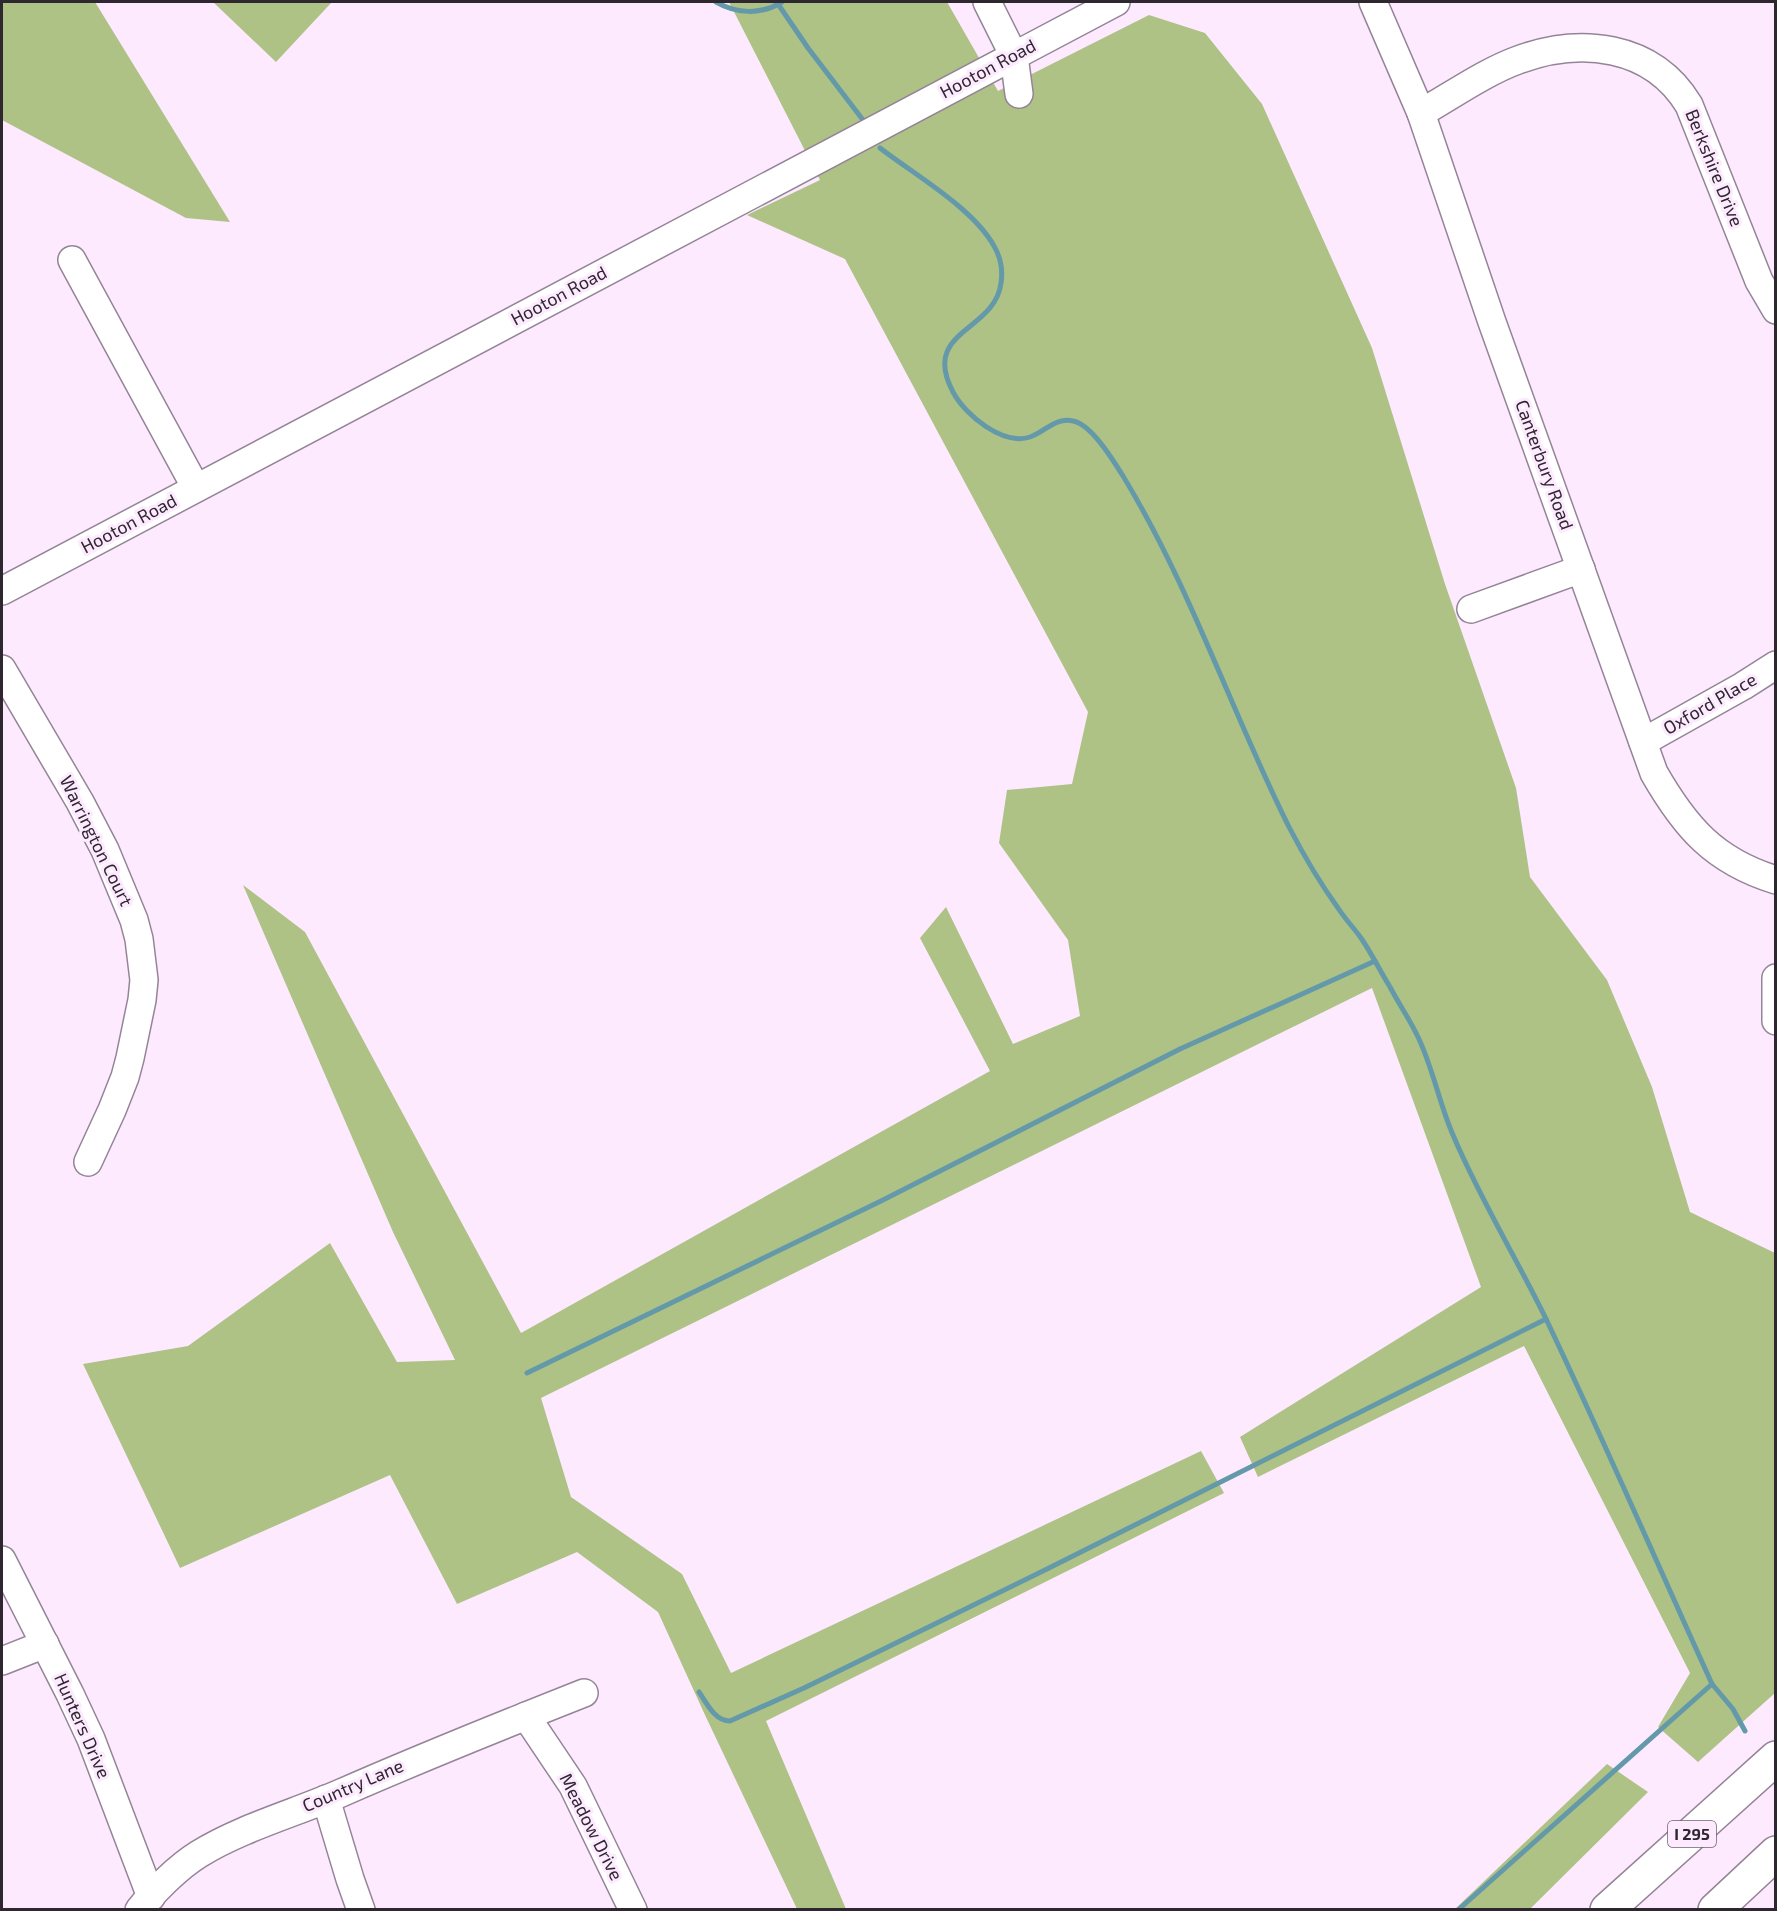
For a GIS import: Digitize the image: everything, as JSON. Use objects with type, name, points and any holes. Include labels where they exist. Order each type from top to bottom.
[{"type":"highway","name":"I 295","points":[[1607,1910],[1776,1758]]},
{"type":"highway","points":[[1715,1910],[1776,1853]]},
{"type":"street","points":[[987,2],[1014,56],[1018,94]]},
{"type":"street","name":"Hooton Road","points":[[2,591],[1116,2]]},
{"type":"street","name":"Canterbury Road","points":[[1373,2],[1421,113],[1492,322],[1654,773],[1666,795],[1696,834],[1714,850],[1755,874],[1776,880]]},
{"type":"street","name":"Berkshire Drive","points":[[1421,113],[1502,66],[1519,59],[1572,48],[1589,48],[1640,59],[1669,79],[1680,90],[1689,105],[1759,281],[1776,310]]},
{"type":"street","points":[[72,260],[196,488]]},
{"type":"street","points":[[1471,609],[1581,569]]},
{"type":"street","name":"Oxford Place","points":[[1643,742],[1776,665]]},
{"type":"street","name":"Warrington Court","points":[[2,669],[100,841],[127,902],[139,939],[144,981],[130,1058],[112,1110],[88,1162]]},
{"type":"street","points":[[1776,978],[1774,1001],[1776,1021]]},
{"type":"street","name":"Hunters Drive","points":[[2,1560],[91,1740],[145,1903]]},
{"type":"street","points":[[2,1661],[45,1644]]},
{"type":"street","name":"Country Lane","points":[[145,1903],[198,1854],[243,1832],[584,1693]]},
{"type":"street","name":"Meadow Drive","points":[[526,1716],[573,1785],[633,1910]]},
{"type":"street","points":[[326,1799],[350,1879],[362,1910]]},
{"type":"green space","points":[[2,2],[95,2],[230,222],[186,218],[2,120]]},
{"type":"green space","points":[[213,2],[332,2],[276,62]]},
{"type":"green space","points":[[729,2],[947,2],[998,91],[1149,15],[1205,33],[1262,104],[1372,348],[1445,584],[1516,788],[1530,877],[1607,980],[1652,1087],[1690,1212],[1775,1253],[1775,1693],[1698,1762],[1658,1727],[1690,1673],[1524,1346],[1258,1477],[1240,1437],[1481,1287],[1372,988],[541,1398],[571,1497],[682,1574],[731,1673],[1201,1451],[1224,1493],[766,1721],[846,1909],[797,1909],[658,1612],[577,1552],[457,1604],[390,1475],[180,1568],[83,1364],[188,1346],[330,1243],[397,1362],[455,1360],[393,1232],[243,885],[305,932],[521,1333],[990,1071],[920,938],[946,907],[1013,1044],[1080,1016],[1068,940],[999,843],[1007,790],[1072,784],[1088,712],[845,259],[747,215],[820,180]]},
{"type":"green space","points":[[1607,1764],[1648,1792],[1530,1909],[1455,1909]]},
{"type":"waterway","points":[[716,2],[741,11],[757,11],[782,2]]},
{"type":"waterway","points":[[778,4],[808,48],[863,120]]},
{"type":"waterway","points":[[880,148],[958,205],[972,218],[985,232],[1000,260],[1002,278],[996,299],[986,312],[952,343],[946,356],[945,372],[959,401],[976,419],[997,433],[1008,437],[1019,439],[1030,437],[1061,421],[1067,420],[1080,424],[1108,452],[1147,518],[1190,605],[1289,827],[1325,889],[1369,950],[1418,1037],[1448,1123],[1464,1159],[1547,1321],[1712,1684],[1733,1709],[1745,1731]]},
{"type":"waterway","points":[[527,1373],[881,1201],[1180,1049],[1375,961]]},
{"type":"waterway","points":[[699,1692],[716,1715],[730,1721],[804,1688],[1049,1568],[1546,1319]]},
{"type":"waterway","points":[[1458,1910],[1712,1684]]}]
